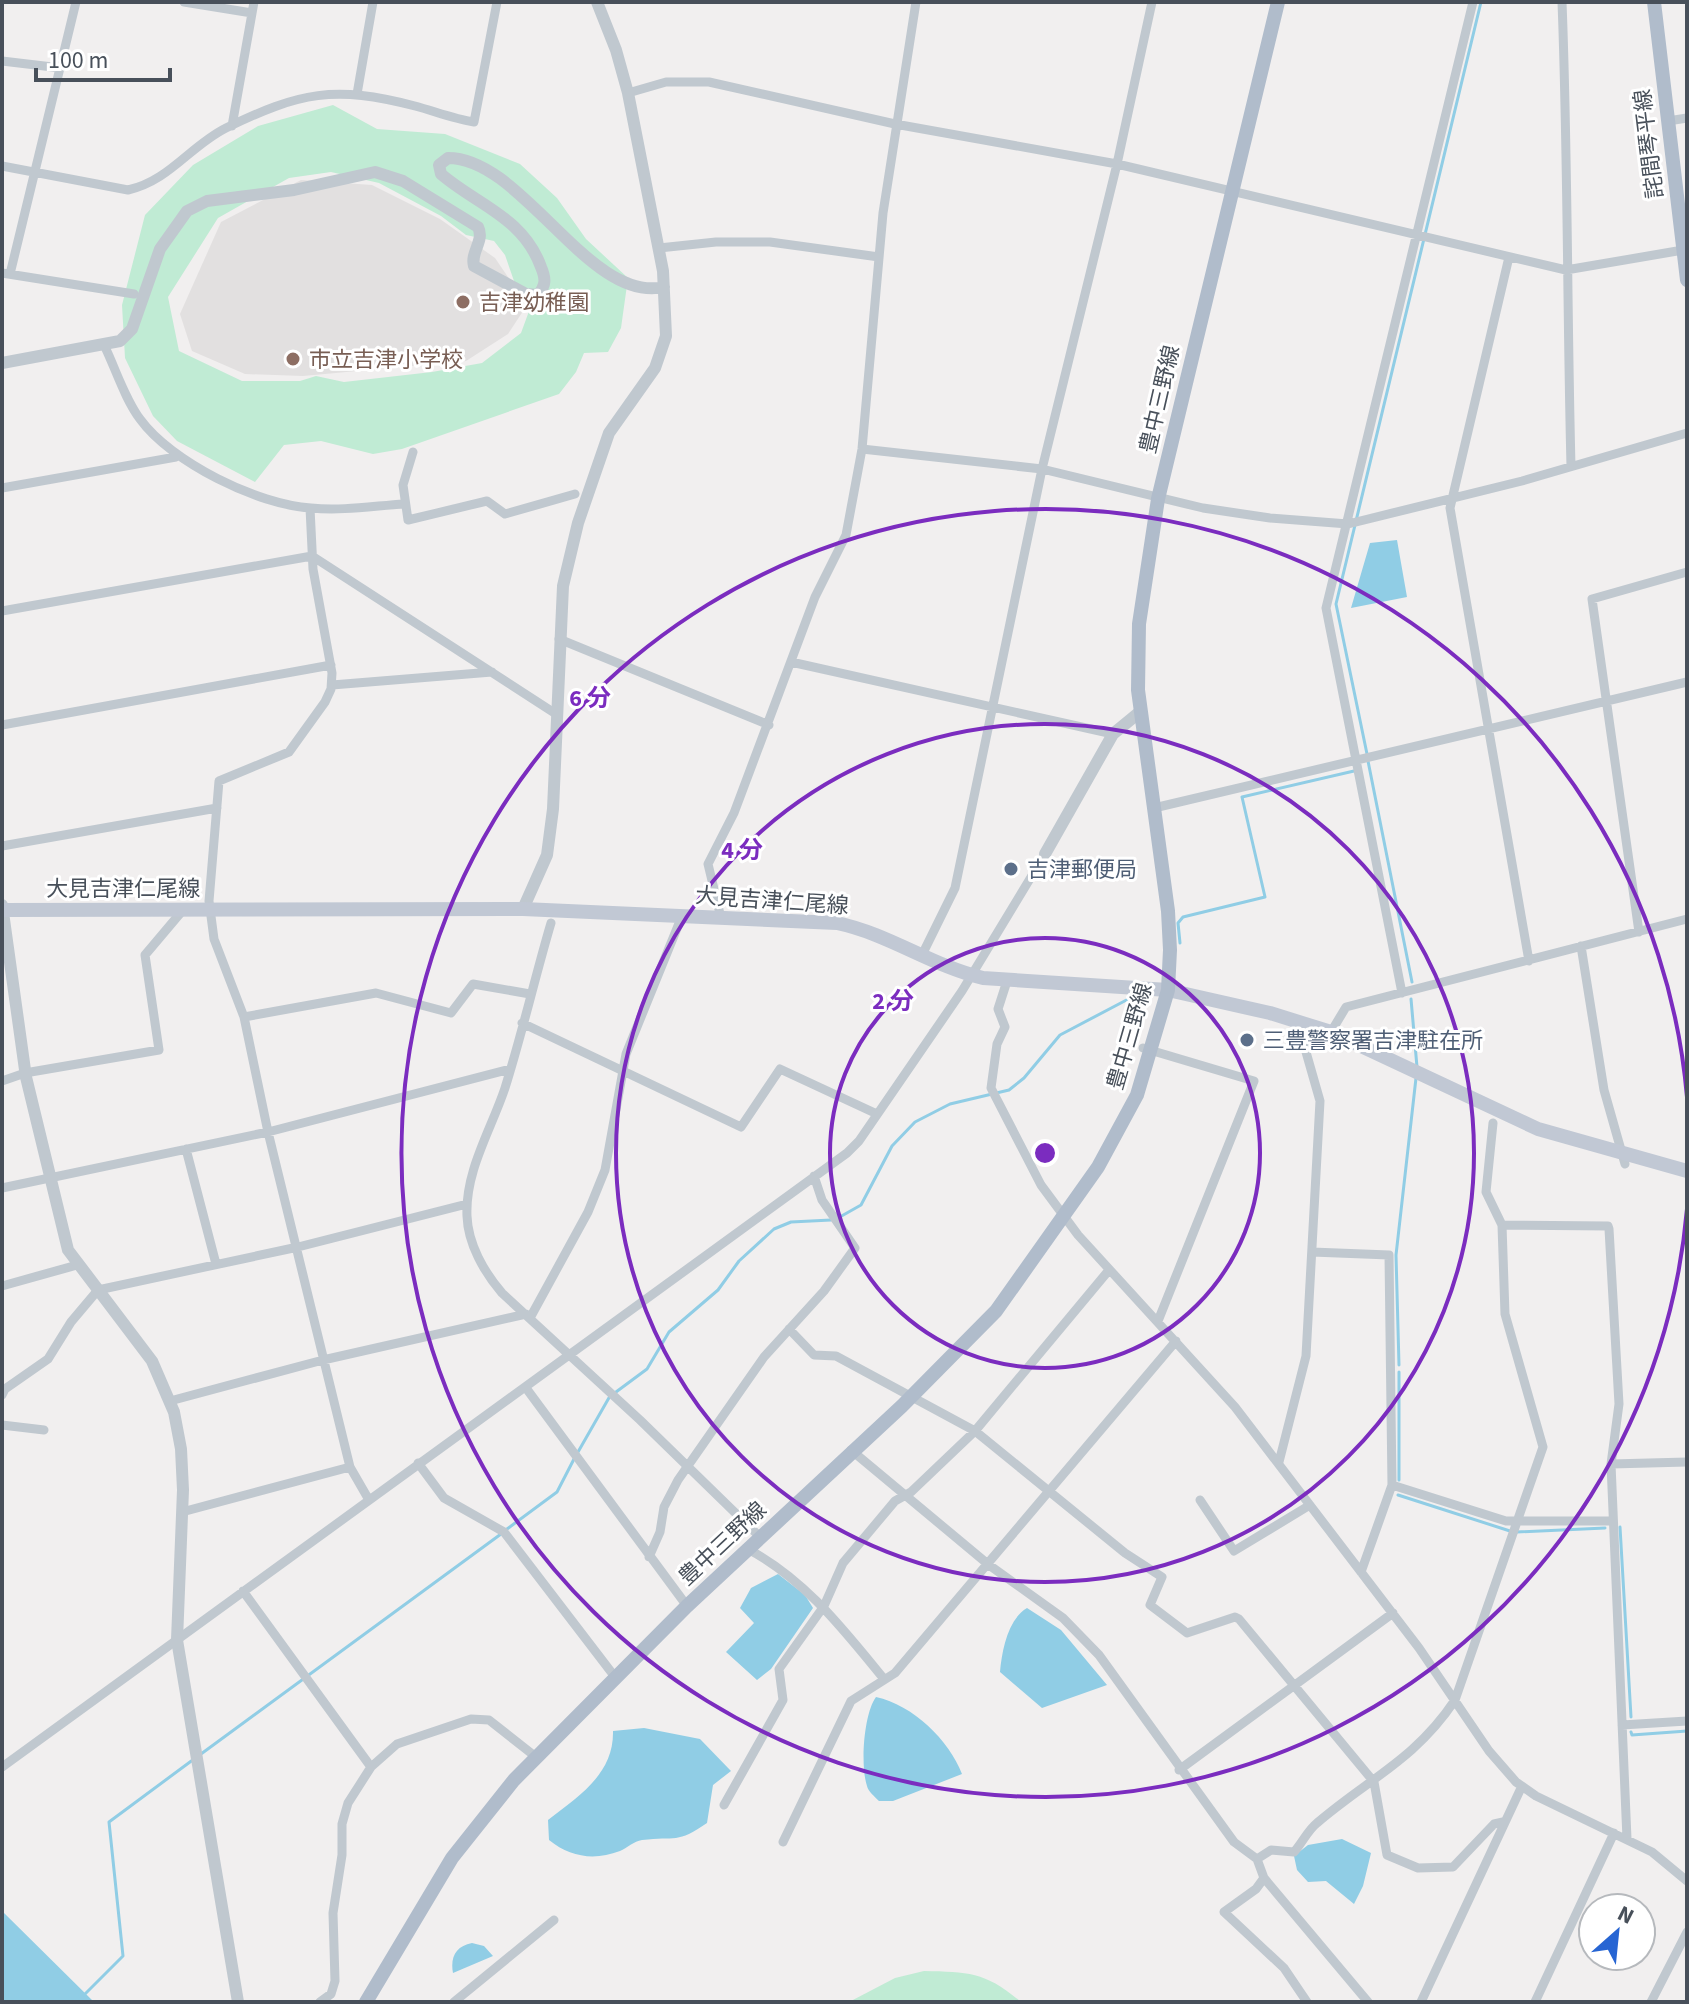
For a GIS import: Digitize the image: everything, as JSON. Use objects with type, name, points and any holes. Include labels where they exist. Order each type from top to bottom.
[{"type":"main road","name":"豊中三野線","points":[[366,2002],[452,1858],[490,1806],[746,1548],[912,1397],[996,1311],[1119,1131],[1144,1077],[1147,1050],[1168,990],[1168,911],[1141,711],[1139,624],[1158,499],[1278,2]]},
{"type":"main road","name":"詫間琴平線","points":[[1654,2],[1687,280]]},
{"type":"main road","name":"大見吉津仁尾線","points":[[2,908],[523,909],[837,923],[873,933],[972,976],[1007,981],[1168,990],[1316,1027],[1538,1129],[1623,1159],[1687,1171]]},
{"type":"street","points":[[76,2],[35,172],[6,274],[134,294]]},
{"type":"street","points":[[184,2],[252,13]]},
{"type":"street","points":[[232,126],[254,2]]},
{"type":"street","points":[[357,94],[373,2]]},
{"type":"street","points":[[2,166],[128,190],[145,186],[232,126],[313,94],[357,94],[474,122],[497,2]]},
{"type":"street","points":[[523,909],[547,855],[553,809],[563,586],[600,454],[622,411],[655,368],[666,336],[659,248],[628,93],[616,50],[597,2]]},
{"type":"street","points":[[922,955],[955,888],[1042,469],[1117,164],[1152,2]]},
{"type":"street","points":[[1402,993],[1326,608],[1473,2]]},
{"type":"street","points":[[1562,2],[1569,179],[1566,270],[1571,466]]},
{"type":"street","points":[[721,918],[708,864],[734,813],[815,597],[846,535],[862,449],[879,257],[913,3]]},
{"type":"street","points":[[2,61],[61,68]]},
{"type":"street","points":[[628,93],[666,82],[709,82],[895,124],[1117,164],[1566,270],[1683,250]]},
{"type":"street","points":[[1668,121],[1687,118]]},
{"type":"street","points":[[2,363],[105,347],[120,341],[132,329],[151,267],[187,211],[207,201],[294,190],[363,172],[390,175],[478,227],[481,237],[472,260],[474,266],[526,294],[538,295],[544,288],[545,277],[528,240],[501,212],[441,174],[439,165],[448,158],[476,165],[506,185],[609,273],[639,286],[664,287]]},
{"type":"street","points":[[659,248],[716,242],[770,242],[879,257]]},
{"type":"street","points":[[1509,257],[1451,499],[1529,961]]},
{"type":"street","points":[[105,347],[137,415],[176,457],[259,494],[310,508],[404,504]]},
{"type":"street","points":[[862,449],[1042,469],[1158,499],[1270,518],[1348,524],[1451,499],[1687,433]]},
{"type":"street","points":[[413,452],[404,474],[404,504],[408,520],[416,521],[487,501],[505,514],[575,494]]},
{"type":"street","points":[[2,488],[176,457]]},
{"type":"street","points":[[310,508],[312,556],[332,685],[325,702],[284,757],[219,781],[210,910],[214,939],[244,1017],[268,1132],[350,1467],[369,1500]]},
{"type":"street","points":[[2,611],[312,556],[556,714]]},
{"type":"street","points":[[1639,932],[1592,599],[1687,572]]},
{"type":"street","points":[[559,639],[769,725]]},
{"type":"street","points":[[791,662],[1113,734]]},
{"type":"street","points":[[2,725],[331,665]]},
{"type":"street","points":[[332,685],[492,672]]},
{"type":"street","points":[[1154,808],[1687,682]]},
{"type":"street","points":[[2,1767],[418,1463],[526,1388],[859,1141],[972,976],[1113,734],[1141,711]]},
{"type":"street","points":[[2,846],[217,808]]},
{"type":"street","points":[[2,908],[25,1073],[68,1250],[146,1352],[170,1401],[181,1449],[177,1640],[238,2002]]},
{"type":"street","points":[[2,1081],[25,1073],[159,1050],[145,955],[183,910]]},
{"type":"street","points":[[170,1401],[323,1360],[528,1316],[588,1212],[605,1170],[634,1027],[682,916]]},
{"type":"street","points":[[1331,1032],[1346,1007],[1687,919]]},
{"type":"street","points":[[551,923],[510,1069],[470,1182],[467,1204],[471,1240],[487,1274],[759,1536]]},
{"type":"street","points":[[1581,946],[1604,1090],[1623,1159]]},
{"type":"street","points":[[1007,981],[998,1009],[1005,1027],[997,1044],[991,1088],[1022,1153],[1063,1217],[1176,1341],[1279,1462],[1393,1613],[1478,1736],[1522,1786],[1652,1852],[1687,1881]]},
{"type":"street","points":[[244,1017],[376,993],[451,1013],[473,984],[530,994]]},
{"type":"street","points":[[522,1023],[623,1074],[741,1127],[780,1069],[877,1114]]},
{"type":"street","points":[[1279,1462],[1306,1356],[1320,1101],[1306,1052],[1316,1027]]},
{"type":"street","points":[[1147,1050],[1254,1081],[1158,1321]]},
{"type":"street","points":[[2,1188],[268,1132],[510,1069]]},
{"type":"street","points":[[1257,1859],[1271,1850],[1294,1852],[1314,1825],[1418,1747],[1455,1700],[1543,1447],[1505,1314],[1502,1225],[1487,1197],[1485,1185],[1493,1123]]},
{"type":"street","points":[[186,1149],[216,1264]]},
{"type":"street","points":[[649,1557],[660,1532],[664,1507],[689,1467],[764,1357],[824,1291],[855,1248],[822,1200],[814,1176]]},
{"type":"street","points":[[2,1395],[5,1389],[48,1359],[71,1322],[98,1290],[298,1247],[467,1204]]},
{"type":"street","points":[[1502,1225],[1608,1226],[1619,1404],[1611,1464],[1627,1839]]},
{"type":"street","points":[[1312,1252],[1389,1255],[1392,1485],[1361,1572]]},
{"type":"street","points":[[2,1286],[77,1265]]},
{"type":"street","points":[[724,1805],[783,1700],[779,1669],[824,1606],[843,1563],[895,1501],[975,1431],[1109,1270]]},
{"type":"street","points":[[789,1329],[814,1355],[836,1356],[975,1431],[1125,1553],[1162,1577],[1150,1605],[1187,1633],[1235,1617],[1239,1619],[1374,1782],[1387,1855],[1418,1868],[1453,1867],[1494,1824],[1503,1822]]},
{"type":"street","points":[[783,1842],[851,1701],[895,1673],[1176,1341]]},
{"type":"street","points":[[526,1388],[687,1606]]},
{"type":"street","points":[[2,1425],[44,1430]]},
{"type":"street","points":[[851,1450],[987,1564],[1063,1618],[1099,1655],[1179,1770],[1234,1842],[1257,1859],[1264,1878],[1368,2002]]},
{"type":"street","points":[[1611,1464],[1687,1462]]},
{"type":"street","points":[[418,1463],[444,1498],[504,1532],[615,1677]]},
{"type":"street","points":[[182,1512],[350,1467]]},
{"type":"street","points":[[1392,1485],[1515,1524],[1613,1521]]},
{"type":"street","points":[[1200,1500],[1234,1551],[1310,1505]]},
{"type":"street","points":[[746,1548],[776,1563],[824,1606],[884,1679]]},
{"type":"street","points":[[243,1591],[371,1767]]},
{"type":"street","points":[[1179,1770],[1393,1613]]},
{"type":"street","points":[[320,2002],[331,1994],[335,1981],[333,1913],[342,1855],[342,1824],[348,1803],[371,1767],[397,1744],[471,1719],[489,1720],[536,1757]]},
{"type":"street","points":[[1622,1725],[1687,1721]]},
{"type":"street","points":[[1421,2002],[1522,1786]]},
{"type":"street","points":[[1535,2002],[1614,1833]]},
{"type":"street","points":[[1264,1878],[1256,1889],[1224,1912],[1284,1968],[1307,2002]]},
{"type":"street","points":[[454,2002],[554,1920]]},
{"type":"street","points":[[1651,2002],[1687,1932]]},
{"type":"shaded area","points":[[301,180],[372,185],[440,219],[495,258],[527,305],[508,334],[466,361],[303,376],[245,374],[192,351],[180,314],[221,222]]},
{"type":"green space","points":[[333,105],[377,129],[445,134],[520,164],[557,198],[586,239],[628,278],[621,328],[608,352],[584,353],[576,372],[559,394],[402,449],[373,454],[321,441],[284,445],[255,482],[177,441],[153,416],[125,358],[122,305],[145,215],[193,165],[258,126]],"holes":[[[331,172],[379,183],[441,216],[466,235],[494,241],[505,255],[514,281],[532,303],[521,333],[482,363],[344,382],[316,376],[300,381],[242,381],[179,351],[168,297],[218,218],[289,178]]]},
{"type":"green space","points":[[924,1971],[953,1972],[987,1979],[1021,2002],[849,2002],[895,1978]]},
{"type":"water","points":[[1397,540],[1407,597],[1351,608],[1370,543]]},
{"type":"water","points":[[778,1574],[805,1595],[813,1608],[771,1669],[757,1680],[726,1652],[754,1623],[740,1608],[751,1588]]},
{"type":"water","points":[[1027,1608],[1061,1630],[1107,1685],[1042,1708],[1000,1672],[1004,1645],[1011,1627]]},
{"type":"water","points":[[876,1697],[903,1708],[928,1726],[948,1749],[962,1774],[893,1801],[879,1801],[868,1788],[864,1765],[866,1727]]},
{"type":"water","points":[[644,1728],[700,1739],[731,1771],[713,1785],[707,1823],[682,1837],[639,1841],[601,1856],[574,1854],[549,1840],[548,1820],[582,1793],[601,1772],[608,1760],[613,1731]]},
{"type":"water","points":[[1342,1839],[1371,1853],[1363,1886],[1354,1904],[1326,1881],[1308,1882],[1297,1870],[1294,1856],[1308,1845]]},
{"type":"water","points":[[2,1911],[94,2002],[2,2002]]},
{"type":"water","points":[[472,1943],[484,1946],[493,1956],[453,1973],[455,1953]]},
{"type":"waterway","points":[[1367,754],[1336,604],[1481,2]]},
{"type":"waterway","points":[[1368,761],[1412,982]]},
{"type":"waterway","points":[[1180,943],[1178,923],[1183,917],[1265,897],[1242,797],[1354,771]]},
{"type":"waterway","points":[[838,1218],[861,1205],[892,1146],[915,1122],[950,1104],[1009,1090],[1024,1078],[1060,1035],[1136,995]]},
{"type":"waterway","points":[[1411,999],[1417,1067]]},
{"type":"waterway","points":[[1399,1365],[1396,1255],[1416,1078]]},
{"type":"waterway","points":[[616,1392],[647,1369],[669,1332],[718,1290],[739,1261],[774,1229],[791,1222],[831,1220]]},
{"type":"waterway","points":[[1399,1372],[1399,1480]]},
{"type":"waterway","points":[[578,1452],[610,1396]]},
{"type":"waterway","points":[[507,1529],[557,1492],[574,1459]]},
{"type":"waterway","points":[[1398,1495],[1510,1531]]},
{"type":"waterway","points":[[1620,1527],[1631,1717]]},
{"type":"waterway","points":[[1517,1532],[1605,1528]]},
{"type":"waterway","points":[[201,1754],[501,1534]]},
{"type":"waterway","points":[[1631,1732],[1632,1735],[1687,1731]]},
{"type":"waterway","points":[[84,1995],[123,1956],[109,1822],[194,1759]]},
{"type":"place","name":"吉津幼稚園","points":[[463,302]]},
{"type":"place","name":"市立吉津小学校","points":[[293,359]]},
{"type":"place","name":"吉津郵便局","points":[[1011,869]]},
{"type":"place","name":"三豊警察署吉津駐在所","points":[[1247,1040]]}]
